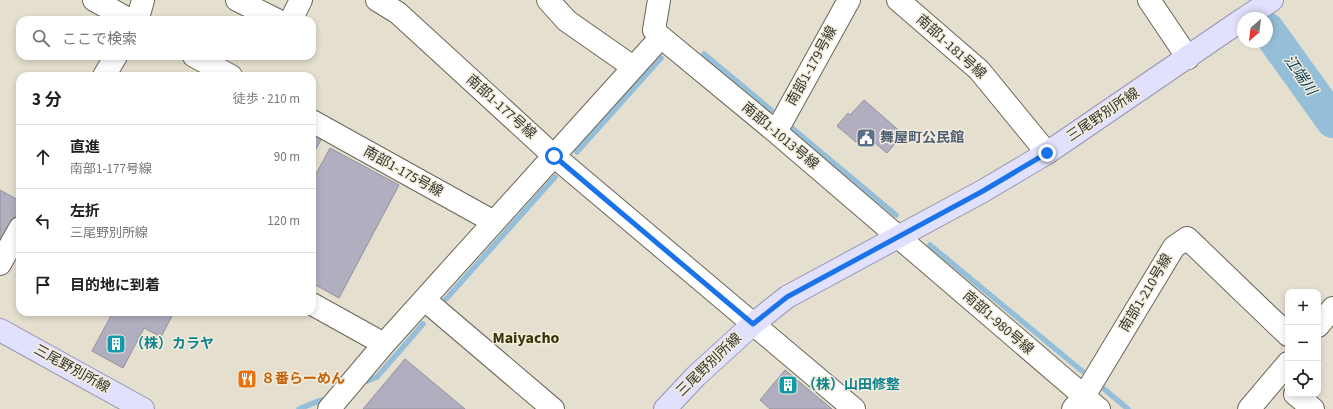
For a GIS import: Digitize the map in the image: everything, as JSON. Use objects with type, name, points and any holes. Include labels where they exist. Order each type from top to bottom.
[{"type":"main road","name":"三尾野別所線","points":[[1254,12],[1272,0]]},
{"type":"main road","name":"三尾野別所線","points":[[665,409],[696,376],[753,324],[787,297],[983,191],[1047,153],[1237,24]]},
{"type":"main road","name":"三尾野別所線","points":[[0,330],[143,409]]},
{"type":"street","points":[[94,0],[123,16]]},
{"type":"street","points":[[137,16],[143,0]]},
{"type":"street","points":[[237,0],[269,16]]},
{"type":"street","points":[[293,16],[301,0]]},
{"type":"street","name":"南部1-177号線","points":[[377,0],[398,13],[554,156],[854,409]]},
{"type":"street","points":[[548,0],[567,21],[633,67]]},
{"type":"street","points":[[329,409],[384,344],[661,37],[654,30],[659,0]]},
{"type":"street","name":"南部1-179号線","points":[[776,132],[848,0]]},
{"type":"street","name":"南部1-181号線","points":[[898,0],[979,70],[1047,153]]},
{"type":"street","points":[[1149,0],[1193,55]]},
{"type":"street","name":"南部1-1013号線","points":[[661,37],[776,132],[898,237]]},
{"type":"street","points":[[106,72],[114,60]]},
{"type":"street","points":[[201,60],[223,72]]},
{"type":"street","name":"南部1-175号線","points":[[316,123],[494,222]]},
{"type":"street","points":[[0,264],[16,235]]},
{"type":"street","name":"南部1-980号線","points":[[898,237],[1085,405]]},
{"type":"street","name":"南部1-210号線","points":[[1085,405],[1174,247],[1187,238],[1285,332]]},
{"type":"street","points":[[425,300],[553,409]]},
{"type":"street","points":[[316,306],[384,344]]},
{"type":"street","points":[[1319,325],[1333,308]]},
{"type":"street","points":[[1249,409],[1284,376]]},
{"type":"street","points":[[1299,397],[1313,409]]},
{"type":"building","points":[[864,100],[903,134],[887,153],[863,133],[856,142],[837,126],[848,113],[850,115]]},
{"type":"building","points":[[316,134],[322,138],[316,149]]},
{"type":"building","points":[[330,148],[399,185],[339,298],[316,285],[316,174]]},
{"type":"building","points":[[0,190],[16,199],[16,215],[0,242]]},
{"type":"building","name":"（株）カラヤ","points":[[111,316],[172,316],[161,337],[144,328],[123,368],[92,351]]},
{"type":"building","points":[[405,359],[465,409],[363,409]]},
{"type":"building","name":"（株）山田修整","points":[[785,370],[832,409],[770,409],[760,400]]},
{"type":"waterway","name":"江端川","points":[[1273,37],[1333,121]]},
{"type":"waterway","points":[[704,54],[771,110]]},
{"type":"waterway","points":[[577,152],[661,58]]},
{"type":"waterway","points":[[792,128],[896,215]]},
{"type":"waterway","points":[[446,299],[555,177]]},
{"type":"waterway","points":[[930,245],[1082,371]]},
{"type":"waterway","points":[[367,381],[377,377],[423,324]]},
{"type":"waterway","points":[[1103,388],[1128,409]]},
{"type":"waterway","points":[[299,409],[321,400]]},
{"type":"place","name":"舞屋町公民館","points":[[866,138]]},
{"type":"place","name":"（株）カラヤ","points":[[116,344]]},
{"type":"place","name":"８番らーめん","points":[[247,379]]},
{"type":"place","name":"（株）山田修整","points":[[788,385]]},
{"type":"district","name":"Maiyacho","points":[[526,338]]},
{"type":"route","points":[[554,156],[753,324],[787,297],[983,191],[1047,153]]}]
